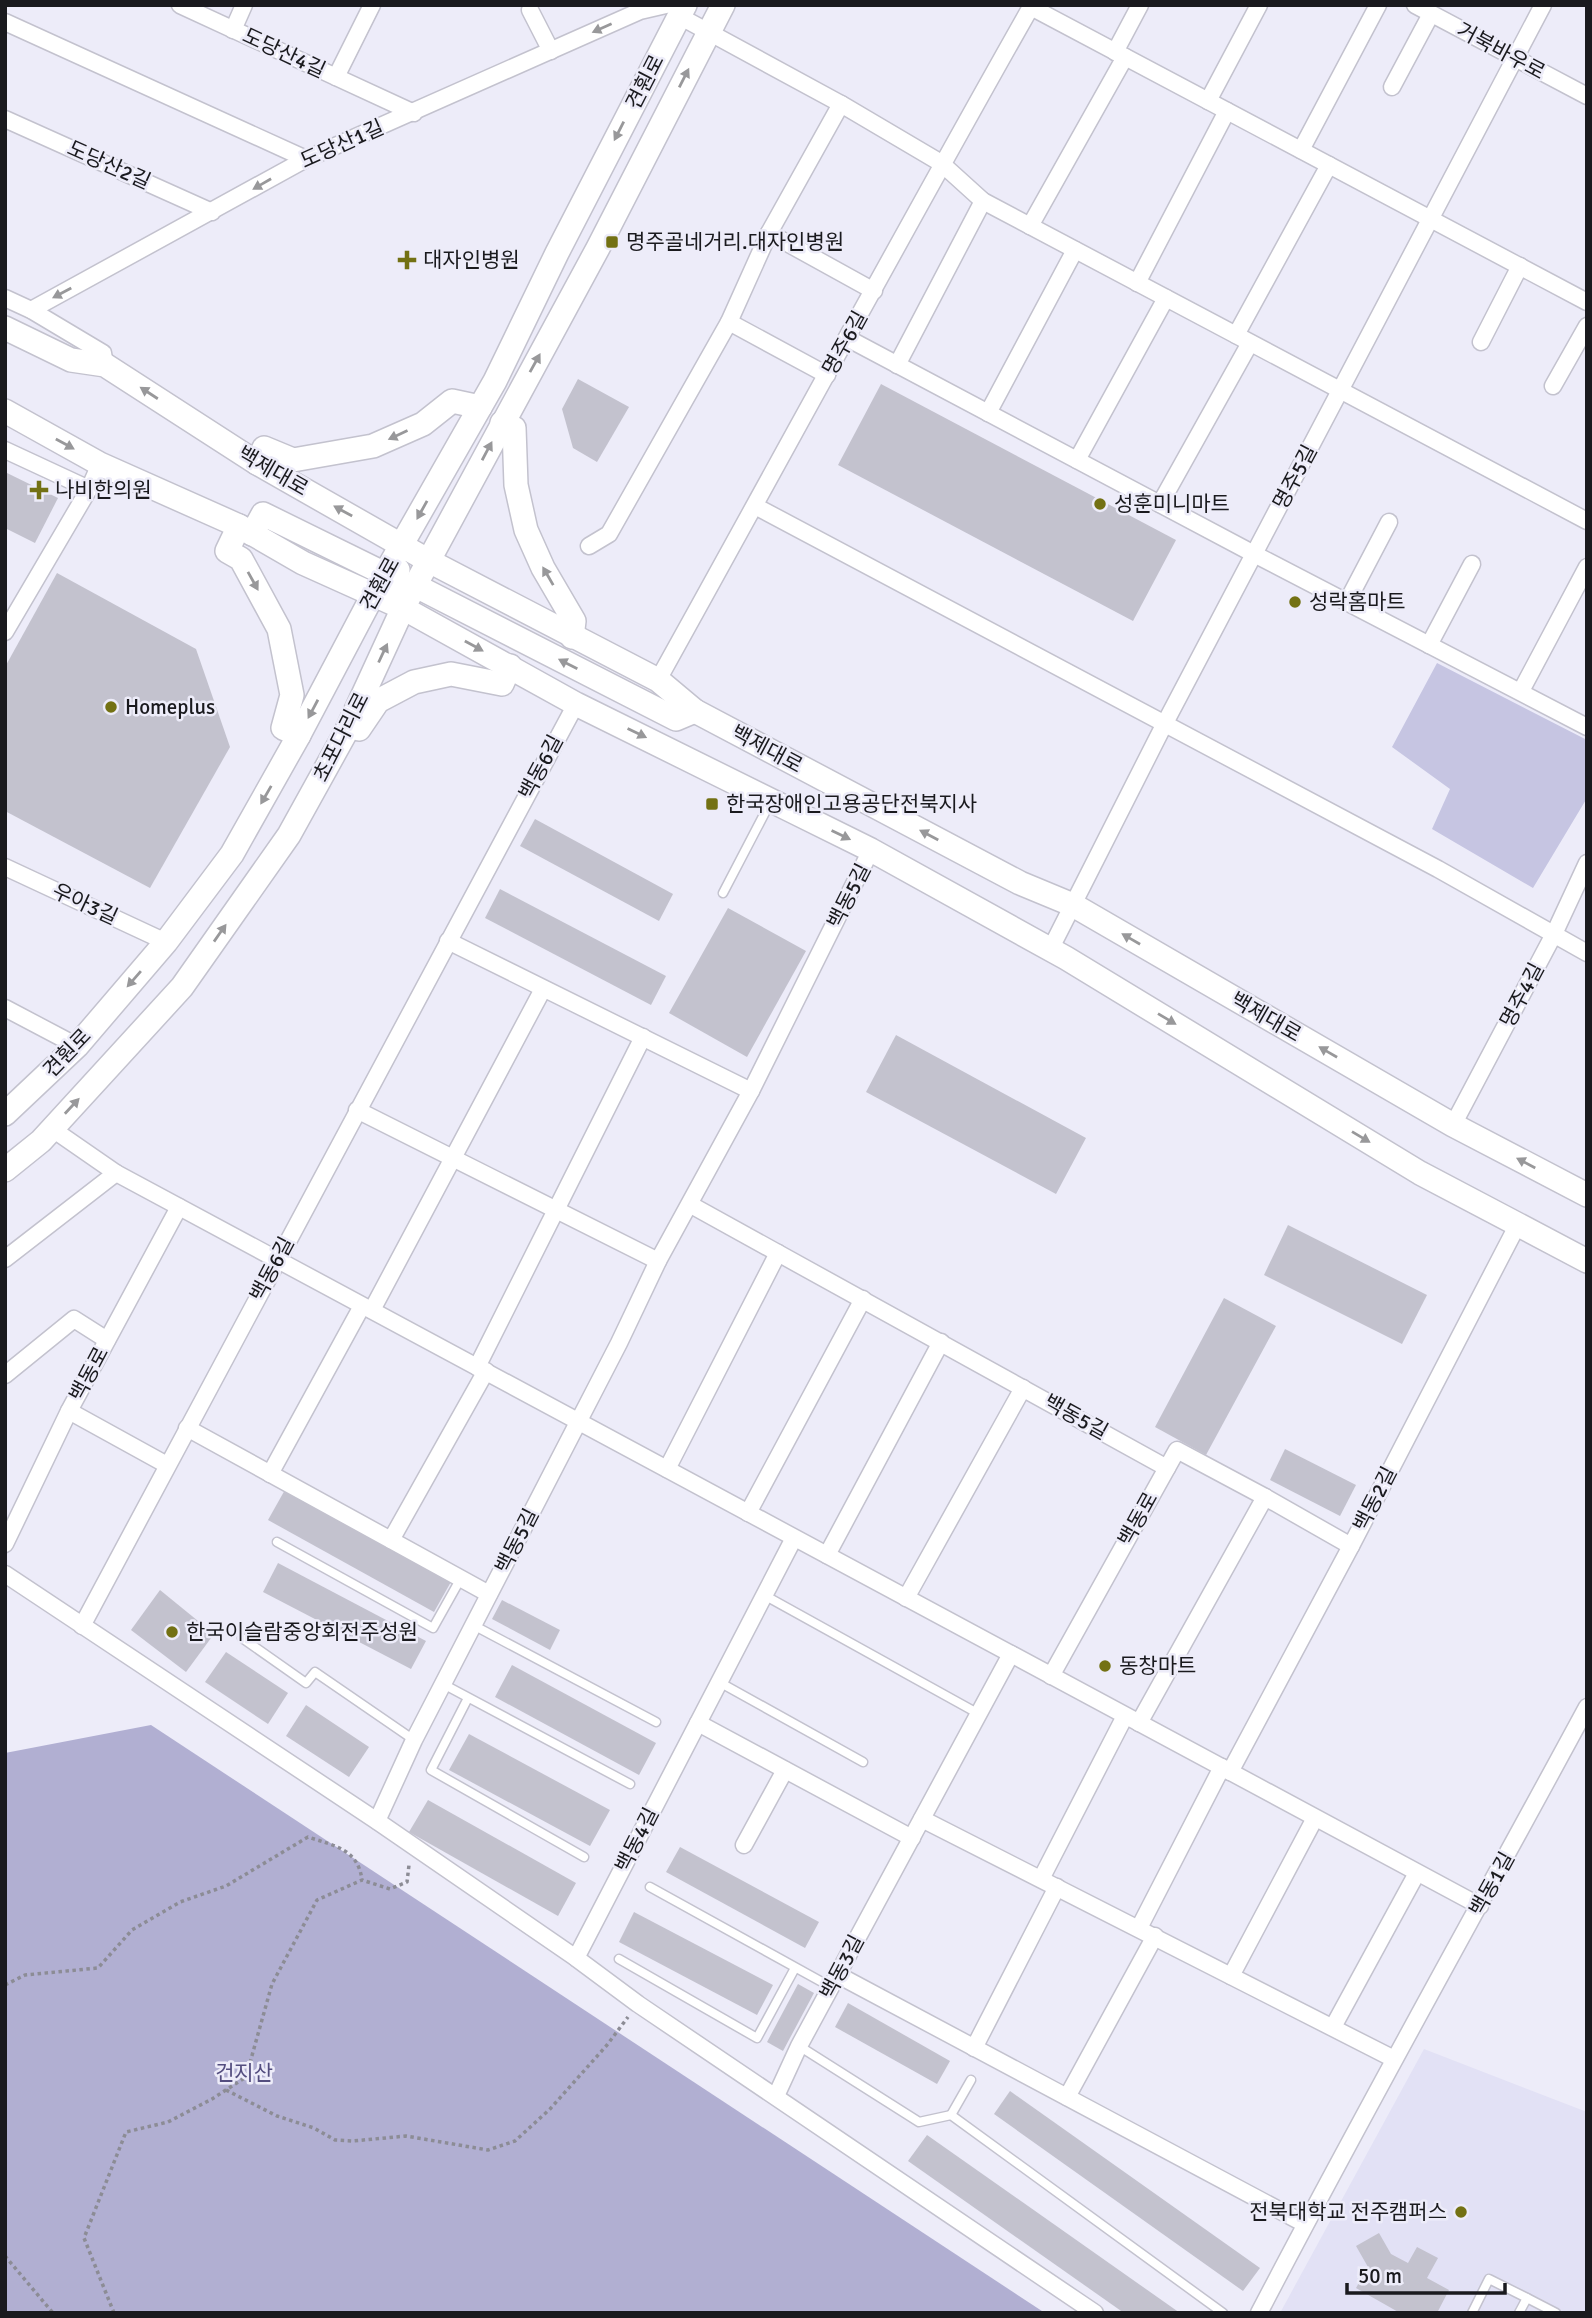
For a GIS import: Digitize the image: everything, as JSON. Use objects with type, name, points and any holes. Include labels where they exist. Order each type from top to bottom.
[{"type":"street","name":"도당산4길","points":[[180,5],[414,113]]},
{"type":"street","name":"도당산4길","points":[[233,30],[244,5]]},
{"type":"street","name":"도당산4길","points":[[336,77],[372,5]]},
{"type":"street","name":"견훤로","points":[[598,248],[723,5]]},
{"type":"street","points":[[1030,226],[1120,54],[1140,5]]},
{"type":"street","points":[[1208,101],[1259,5]]},
{"type":"street","points":[[1301,150],[1378,5]]},
{"type":"street","name":"거북바우로","points":[[1415,5],[1587,96]]},
{"type":"street","name":"명주5길","points":[[1050,950],[1165,723],[1543,5]]},
{"type":"street","points":[[1031,6],[1587,302]]},
{"type":"street","name":"명주6길","points":[[658,680],[1031,6]]},
{"type":"street","points":[[526,7],[551,51]]},
{"type":"street","name":"견훤로","points":[[5,1114],[77,1046],[166,942],[232,854],[380,583],[495,381],[677,9]]},
{"type":"street","points":[[677,9],[708,32],[841,104],[942,163],[983,201],[1587,521]]},
{"type":"street","name":"도당산1길","points":[[31,310],[306,159],[640,11],[677,9]]},
{"type":"street","points":[[1392,87],[1431,14]]},
{"type":"street","points":[[5,22],[306,159]]},
{"type":"street","points":[[589,546],[609,534],[729,322],[769,233],[841,104]]},
{"type":"street","points":[[1137,283],[1227,111]]},
{"type":"street","name":"도당산2길","points":[[5,119],[212,212]]},
{"type":"street","points":[[1160,504],[1329,165]]},
{"type":"street","points":[[897,365],[983,201]]},
{"type":"street","points":[[769,233],[874,290]]},
{"type":"street","name":"초포다리로","points":[[5,1170],[41,1141],[182,987],[289,835],[346,732],[404,608],[598,248]]},
{"type":"street","points":[[988,413],[1076,250]]},
{"type":"street","points":[[1481,342],[1520,266]]},
{"type":"street","name":"백제대로","points":[[5,298],[103,352],[105,365]]},
{"type":"street","points":[[1077,460],[1166,298]]},
{"type":"street","points":[[729,322],[827,375]]},
{"type":"street","points":[[1553,386],[1587,326]]},
{"type":"street","name":"백제대로","points":[[5,328],[71,360],[105,365],[257,463],[429,561],[658,680],[695,711],[1020,883],[1073,905],[1453,1125],[1587,1195]]},
{"type":"street","points":[[847,338],[1587,727]]},
{"type":"street","points":[[257,463],[264,448],[293,460],[373,446],[423,424],[453,401],[480,407]]},
{"type":"street","name":"백제대로","points":[[5,411],[100,464],[245,530],[303,564],[380,583],[404,608],[576,704],[871,850],[1050,950],[1420,1172],[1587,1261]]},
{"type":"street","points":[[502,423],[514,428],[516,485],[526,530],[543,568],[574,621],[572,637]]},
{"type":"street","points":[[5,450],[89,489]]},
{"type":"street","points":[[5,632],[89,489],[100,464]]},
{"type":"street","points":[[755,506],[1438,869],[1587,953]]},
{"type":"street","points":[[1347,602],[1389,522]]},
{"type":"street","points":[[245,530],[227,551],[241,559],[279,629],[292,695],[283,728],[299,735]]},
{"type":"street","points":[[380,583],[429,561]]},
{"type":"street","points":[[1429,645],[1472,564]]},
{"type":"street","points":[[1521,691],[1587,567]]},
{"type":"street","points":[[380,583],[416,586],[676,719],[695,711]]},
{"type":"street","points":[[346,732],[355,736],[378,701],[414,682],[451,674],[502,684],[510,666]]},
{"type":"street","name":"백동6길","points":[[82,1626],[576,704]]},
{"type":"street","name":"백동5길","points":[[377,1821],[414,1740],[659,1261],[751,1091],[871,850]]},
{"type":"street","name":"명주4길","points":[[1453,1125],[1554,934],[1587,863]]},
{"type":"street","name":"우아3길","points":[[5,867],[166,942]]},
{"type":"street","points":[[448,941],[751,1091]]},
{"type":"street","points":[[270,1474],[453,1157],[543,989]]},
{"type":"street","points":[[5,1007],[77,1046]]},
{"type":"street","points":[[391,1540],[481,1369],[556,1209],[643,1037]]},
{"type":"street","points":[[357,1110],[659,1261]]},
{"type":"street","points":[[51,1128],[116,1173],[1480,1906]]},
{"type":"street","points":[[5,1259],[116,1173]]},
{"type":"street","name":"백동5길","points":[[691,1205],[1167,1468]]},
{"type":"street","name":"백동로","points":[[5,1544],[69,1411],[179,1207]]},
{"type":"street","name":"백동2길","points":[[1226,1770],[1351,1546],[1518,1224]]},
{"type":"street","points":[[667,1469],[778,1253]]},
{"type":"street","points":[[748,1513],[863,1300]]},
{"type":"street","points":[[5,1376],[74,1319],[107,1340]]},
{"type":"street","points":[[827,1555],[941,1342]]},
{"type":"street","points":[[906,1598],[1023,1388]]},
{"type":"street","points":[[69,1411],[167,1465]]},
{"type":"street","points":[[187,1428],[489,1594]]},
{"type":"street","name":"백동로","points":[[1051,1676],[1177,1450],[1351,1546]]},
{"type":"street","points":[[1041,1879],[1132,1719],[1265,1497]]},
{"type":"street","name":"백동4길","points":[[576,1958],[794,1538]]},
{"type":"street","points":[[5,1574],[377,1821],[638,2004],[1095,2313]]},
{"type":"street","name":"백동3길","points":[[776,2096],[799,2046],[1011,1654]]},
{"type":"street","name":"백동1길","points":[[1259,2313],[1394,2059],[1586,1712]]},
{"type":"street","points":[[698,1723],[912,1838]]},
{"type":"street","points":[[744,1845],[785,1770]]},
{"type":"street","points":[[1139,1928],[1226,1770]]},
{"type":"street","points":[[1231,1976],[1315,1818]]},
{"type":"street","points":[[922,1819],[1394,2059]]},
{"type":"street","points":[[1333,2027],[1417,1873]]},
{"type":"street","points":[[974,2048],[1057,1887]]},
{"type":"street","points":[[1067,2097],[1155,1936]]},
{"type":"street","points":[[834,1981],[974,2048],[1305,2224]]},
{"type":"lane","points":[[723,893],[771,801]]},
{"type":"lane","points":[[277,1542],[433,1628],[461,1578]]},
{"type":"lane","points":[[764,1595],[979,1714]]},
{"type":"lane","points":[[473,1625],[656,1722]]},
{"type":"lane","points":[[242,1639],[306,1683],[315,1672],[414,1740]]},
{"type":"lane","points":[[719,1682],[863,1762]]},
{"type":"lane","points":[[443,1684],[630,1784]]},
{"type":"lane","points":[[468,1698],[431,1770],[584,1857]]},
{"type":"lane","points":[[650,1887],[795,1968],[834,1981]]},
{"type":"lane","points":[[619,1959],[757,2038],[795,1968]]},
{"type":"lane","points":[[799,2046],[919,2122],[951,2115],[971,2080]]},
{"type":"lane","points":[[951,2115],[1223,2313]]},
{"type":"lane","points":[[1472,2313],[1489,2279],[1556,2313]]},
{"type":"lane","points":[[1519,2313],[1527,2298]]},
{"type":"path","points":[[5,1984],[25,1975],[98,1968],[132,1930],[180,1902],[226,1886],[308,1837],[348,1851],[360,1864],[362,1880]]},
{"type":"path","points":[[114,2313],[84,2238],[126,2132],[168,2122],[246,2077],[272,1984],[317,1900],[362,1880],[390,1889],[407,1882],[411,1846]]},
{"type":"path","points":[[225,2090],[276,2116],[314,2128],[335,2140],[406,2136],[488,2150],[515,2141],[550,2109],[607,2045],[638,2004]]},
{"type":"path","points":[[5,2256],[52,2313]]},
{"type":"shaded area","points":[[1437,663],[1587,740],[1587,798],[1533,888],[1432,829],[1450,789],[1392,747]]},
{"type":"shaded area","name":"전북대학교 전주캠퍼스","points":[[1424,2049],[1587,2112],[1587,2313],[1280,2313]]},
{"type":"green space","name":"건지산","points":[[151,1725],[1045,2313],[5,2313],[5,1753]]},
{"type":"building","points":[[578,379],[629,407],[597,462],[573,448],[562,409]]},
{"type":"building","points":[[881,384],[1176,540],[1133,621],[838,465]]},
{"type":"building","points":[[5,472],[58,498],[35,543],[5,528]]},
{"type":"building","name":"Homeplus","points":[[57,573],[196,649],[230,747],[150,888],[5,811],[5,667]]},
{"type":"building","points":[[535,819],[673,894],[659,921],[520,846]]},
{"type":"building","points":[[500,889],[666,976],[651,1005],[485,918]]},
{"type":"building","points":[[728,908],[806,951],[747,1057],[669,1013]]},
{"type":"building","points":[[896,1035],[1086,1138],[1056,1194],[866,1092]]},
{"type":"building","points":[[1288,1225],[1427,1295],[1402,1344],[1264,1275]]},
{"type":"building","points":[[1224,1298],[1276,1326],[1206,1455],[1155,1427]]},
{"type":"building","points":[[1285,1449],[1356,1485],[1340,1516],[1270,1480]]},
{"type":"building","points":[[286,1488],[452,1580],[434,1612],[268,1520]]},
{"type":"building","points":[[278,1563],[426,1641],[411,1669],[263,1592]]},
{"type":"building","name":"한국이슬람중앙회전주성원","points":[[160,1590],[214,1634],[186,1672],[131,1630]]},
{"type":"building","points":[[502,1600],[560,1630],[550,1650],[492,1619]]},
{"type":"building","points":[[226,1652],[288,1693],[268,1724],[205,1682]]},
{"type":"building","points":[[512,1665],[656,1743],[639,1775],[495,1697]]},
{"type":"building","points":[[306,1705],[369,1747],[349,1777],[286,1736]]},
{"type":"building","points":[[469,1734],[610,1810],[590,1846],[449,1770]]},
{"type":"building","points":[[428,1800],[576,1883],[558,1916],[409,1832]]},
{"type":"building","points":[[680,1847],[819,1922],[805,1948],[666,1872]]},
{"type":"building","points":[[634,1912],[773,1985],[757,2015],[619,1942]]},
{"type":"building","points":[[798,1984],[814,1993],[783,2051],[767,2042]]},
{"type":"building","points":[[848,2003],[950,2061],[937,2084],[835,2027]]},
{"type":"building","points":[[1010,2091],[1260,2268],[1243,2291],[994,2114]]},
{"type":"building","points":[[927,2135],[1180,2313],[1124,2313],[908,2161]]},
{"type":"building","points":[[1379,2233],[1391,2254],[1408,2263],[1417,2247],[1438,2258],[1427,2278],[1449,2290],[1437,2313],[1400,2313],[1356,2288],[1368,2267],[1356,2246]]},
{"type":"place","name":"명주골네거리.대자인병원","points":[[612,242]]},
{"type":"place","name":"대자인병원","points":[[407,260]]},
{"type":"place","name":"나비한의원","points":[[39,490]]},
{"type":"place","name":"성훈미니마트","points":[[1100,504]]},
{"type":"place","name":"성락홈마트","points":[[1295,602]]},
{"type":"place","name":"Homeplus","points":[[111,707]]},
{"type":"place","name":"한국장애인고용공단전북지사","points":[[712,804]]},
{"type":"place","name":"한국이슬람중앙회전주성원","points":[[172,1632]]},
{"type":"place","name":"동창마트","points":[[1105,1666]]},
{"type":"place","name":"전북대학교 전주캠퍼스","points":[[1461,2212]]}]
